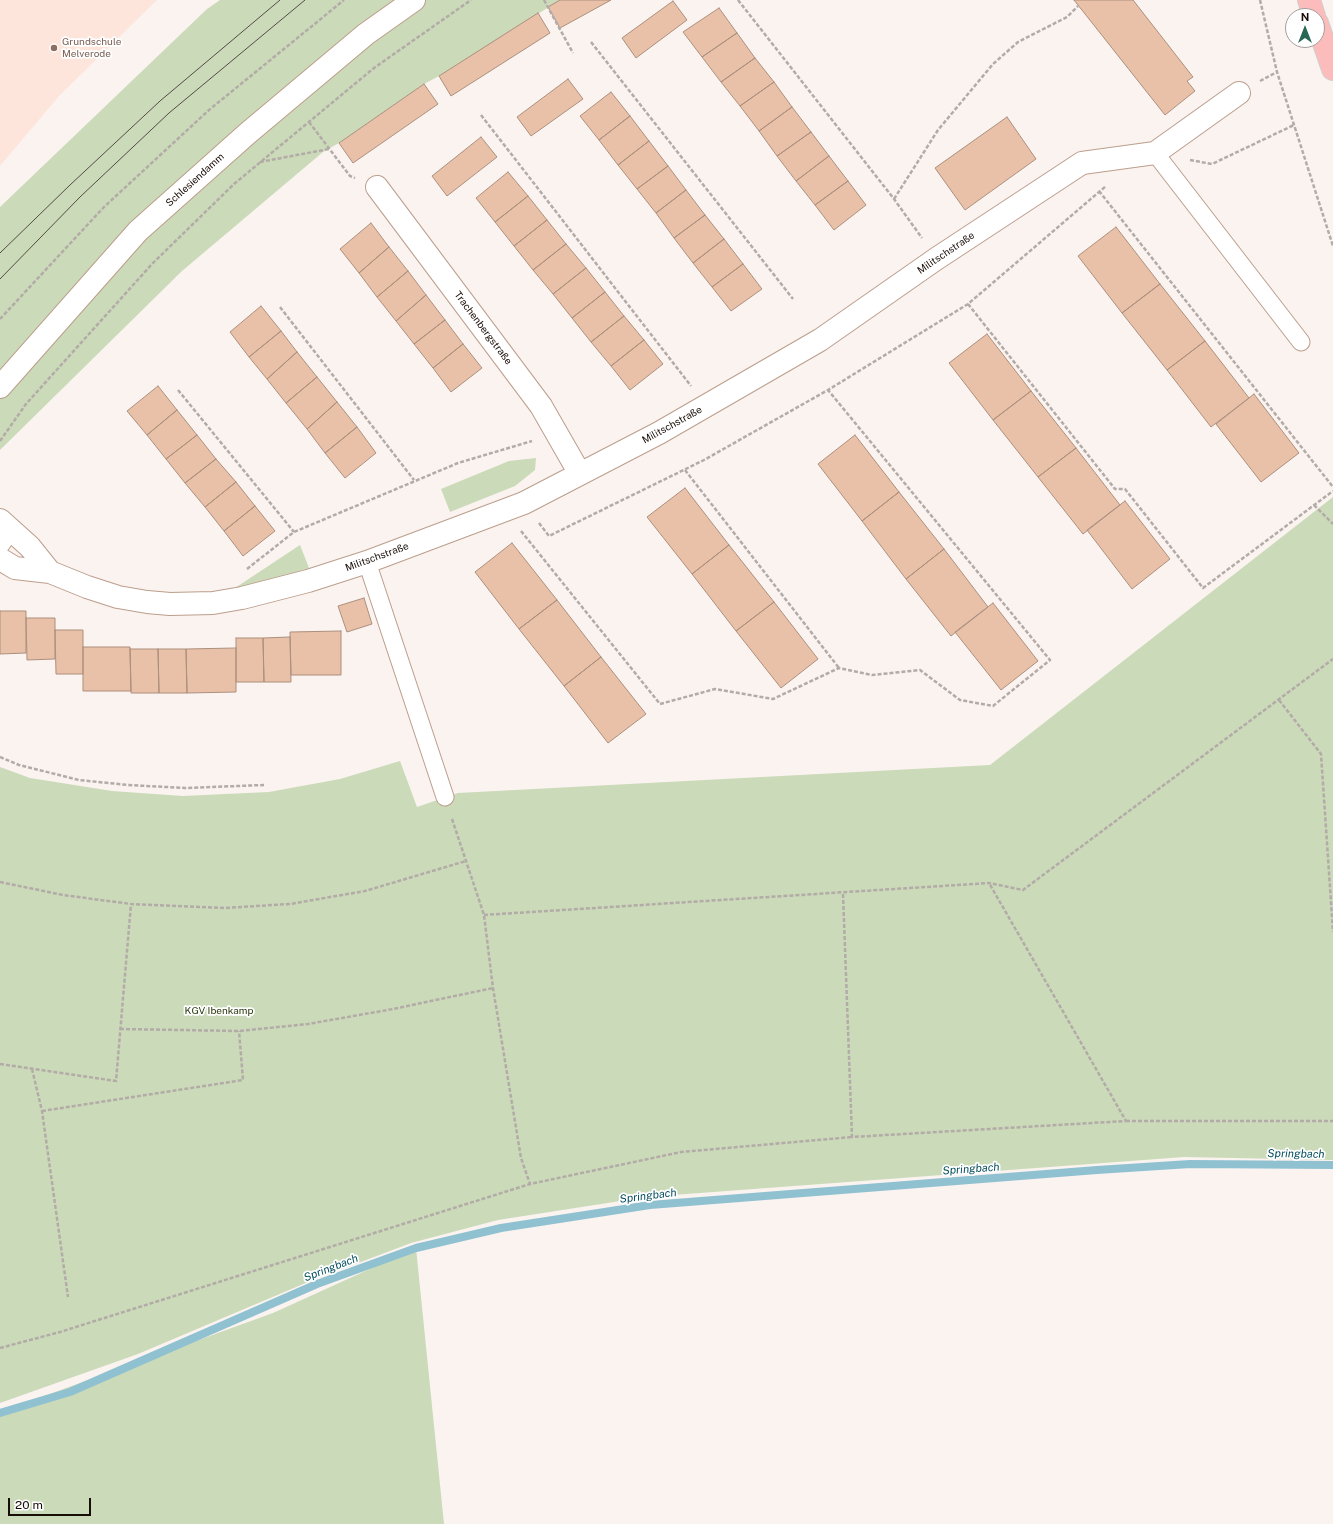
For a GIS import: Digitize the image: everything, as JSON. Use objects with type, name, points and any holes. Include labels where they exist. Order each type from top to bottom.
[{"type":"highway","points":[[1325,46],[1333,69]]},
{"type":"street","name":"Schlesiendamm","points":[[0,387],[138,231],[248,133],[366,34],[414,0]]},
{"type":"street","name":"Militschstraße","points":[[0,559],[15,568],[50,572],[87,587],[118,597],[147,602],[191,605],[242,598],[308,581],[367,562],[515,507],[659,433],[820,340],[936,259],[1082,163],[1155,153],[1239,93]]},
{"type":"street","name":"Trachenbergstraße","points":[[377,187],[541,406],[580,474]]},
{"type":"street","name":"Militschstraße","points":[[4,532],[30,547],[50,572]]},
{"type":"lane","points":[[1155,153],[1301,342]]},
{"type":"lane","points":[[367,562],[445,797]]},
{"type":"path","points":[[0,319],[110,202],[209,110],[344,0]]},
{"type":"path","points":[[0,441],[26,404],[152,264],[234,184],[374,68],[470,0]]},
{"type":"path","points":[[544,0],[573,52]]},
{"type":"path","points":[[738,0],[914,225]]},
{"type":"path","points":[[1260,0],[1278,72],[1333,246]]},
{"type":"path","points":[[894,199],[938,130],[993,64],[1018,42],[1067,17],[1078,6]]},
{"type":"path","points":[[591,42],[793,299]]},
{"type":"path","points":[[481,115],[705,406]]},
{"type":"path","points":[[309,122],[350,176],[377,187]]},
{"type":"path","points":[[1155,153],[1212,164],[1294,125]]},
{"type":"path","points":[[260,162],[329,149]]},
{"type":"path","points":[[515,507],[549,536],[684,470],[828,390],[968,304],[1099,191],[1111,183]]},
{"type":"path","points":[[1099,191],[1333,487]]},
{"type":"path","points":[[968,304],[1115,489],[1125,489],[1203,588],[1333,491]]},
{"type":"path","points":[[280,307],[414,480]]},
{"type":"path","points":[[178,390],[294,532]]},
{"type":"path","points":[[515,507],[660,704],[715,689],[773,699],[839,668],[872,675],[920,670],[960,700],[993,706],[1050,660],[828,390]]},
{"type":"path","points":[[241,572],[247,569],[294,532],[414,480],[458,463],[501,449],[558,435]]},
{"type":"path","points":[[684,470],[839,668]]},
{"type":"path","points":[[1314,505],[1333,524]]},
{"type":"path","points":[[484,915],[843,894],[989,883],[1023,890],[1333,659]]},
{"type":"path","points":[[1279,700],[1321,754],[1333,932]]},
{"type":"path","points":[[0,757],[52,774],[100,782],[185,788],[264,785]]},
{"type":"path","points":[[445,797],[484,915],[493,988],[521,1158],[530,1184]]},
{"type":"path","points":[[0,882],[63,895],[131,904],[224,908],[290,904],[365,891],[466,861]]},
{"type":"path","points":[[989,883],[1126,1121]]},
{"type":"path","points":[[843,894],[852,1137]]},
{"type":"path","points":[[0,1064],[116,1081],[131,904]]},
{"type":"path","points":[[120,1029],[239,1031],[308,1024],[393,1009],[493,988]]},
{"type":"path","points":[[42,1111],[244,1080],[239,1031]]},
{"type":"path","points":[[32,1069],[42,1111],[68,1297]]},
{"type":"path","points":[[0,1348],[60,1332],[530,1184],[681,1152],[852,1137],[1126,1121],[1333,1121]]},
{"type":"shaded area","name":"Grundschule Melverode","points":[[0,0],[157,0],[59,96],[0,166]]},
{"type":"green space","points":[[220,0],[560,0],[424,84],[339,143],[323,152],[182,271],[0,450],[0,207],[207,9]]},
{"type":"green space","points":[[536,458],[535,470],[515,486],[450,512],[441,489],[509,461]]},
{"type":"green space","name":"KGV Ibenkamp","points":[[1333,497],[1333,1160],[1184,1157],[646,1197],[498,1220],[411,1243],[308,1282],[138,1354],[0,1403],[0,767],[30,778],[112,791],[183,796],[269,792],[340,779],[400,761],[417,807],[458,793],[990,765]]},
{"type":"green space","points":[[300,545],[309,568],[267,583],[232,590]]},
{"type":"green space","points":[[416,1248],[444,1524],[0,1524],[0,1412],[273,1313]]},
{"type":"building","points":[[560,0],[611,0],[560,28],[548,7]]},
{"type":"building","points":[[1074,0],[1133,0],[1193,77],[1187,81],[1195,91],[1165,115]]},
{"type":"building","points":[[673,1],[687,20],[636,58],[622,38]]},
{"type":"building","points":[[719,8],[737,33],[702,57],[683,32]]},
{"type":"building","points":[[538,13],[550,33],[451,96],[439,76]]},
{"type":"building","points":[[737,33],[755,58],[721,82],[702,57]]},
{"type":"building","points":[[755,58],[774,82],[740,106],[721,82]]},
{"type":"building","points":[[568,79],[583,99],[531,136],[517,117]]},
{"type":"building","points":[[774,82],[792,107],[759,131],[740,106]]},
{"type":"building","points":[[424,84],[438,104],[353,163],[339,143]]},
{"type":"building","points":[[611,92],[630,116],[599,140],[580,116]]},
{"type":"building","points":[[792,107],[811,132],[777,156],[759,131]]},
{"type":"building","points":[[630,116],[649,141],[618,165],[599,140]]},
{"type":"building","points":[[1007,117],[1036,159],[965,210],[935,168]]},
{"type":"building","points":[[811,132],[829,156],[796,181],[777,156]]},
{"type":"building","points":[[481,137],[497,157],[447,196],[432,176]]},
{"type":"building","points":[[649,141],[668,166],[637,189],[618,165]]},
{"type":"building","points":[[829,156],[848,181],[815,205],[796,181]]},
{"type":"building","points":[[668,166],[686,190],[656,213],[637,189]]},
{"type":"building","points":[[508,172],[528,196],[495,222],[476,198]]},
{"type":"building","points":[[848,181],[866,205],[834,230],[815,205]]},
{"type":"building","points":[[686,190],[705,215],[674,238],[656,213]]},
{"type":"building","points":[[528,196],[547,220],[514,246],[495,222]]},
{"type":"building","points":[[705,215],[724,239],[693,263],[674,238]]},
{"type":"building","points":[[547,220],[566,244],[533,270],[514,246]]},
{"type":"building","points":[[371,223],[389,247],[359,273],[340,249]]},
{"type":"building","points":[[1116,227],[1160,284],[1122,313],[1078,256]]},
{"type":"building","points":[[724,239],[743,264],[712,287],[693,263]]},
{"type":"building","points":[[566,244],[586,268],[553,294],[533,270]]},
{"type":"building","points":[[389,247],[408,271],[377,297],[359,273]]},
{"type":"building","points":[[743,264],[762,289],[731,311],[712,287]]},
{"type":"building","points":[[586,268],[605,292],[572,318],[553,294]]},
{"type":"building","points":[[408,271],[426,295],[396,321],[377,297]]},
{"type":"building","points":[[1160,284],[1205,341],[1167,370],[1122,313]]},
{"type":"building","points":[[605,292],[624,316],[591,342],[572,318]]},
{"type":"building","points":[[426,295],[445,320],[414,344],[396,321]]},
{"type":"building","points":[[261,306],[281,331],[249,357],[230,332]]},
{"type":"building","points":[[624,316],[644,340],[611,366],[591,342]]},
{"type":"building","points":[[445,320],[463,344],[433,368],[414,344]]},
{"type":"building","points":[[281,331],[297,352],[267,379],[249,357]]},
{"type":"building","points":[[987,334],[1031,391],[993,420],[949,363]]},
{"type":"building","points":[[644,340],[663,364],[630,390],[611,366]]},
{"type":"building","points":[[1205,341],[1249,398],[1211,427],[1167,370]]},
{"type":"building","points":[[463,344],[482,368],[451,392],[433,368]]},
{"type":"building","points":[[297,352],[317,377],[286,403],[267,379]]},
{"type":"building","points":[[317,377],[337,402],[307,429],[286,403]]},
{"type":"building","points":[[158,386],[177,410],[147,435],[127,411]]},
{"type":"building","points":[[1031,391],[1076,448],[1038,477],[993,420]]},
{"type":"building","points":[[1254,394],[1299,453],[1261,482],[1216,424]]},
{"type":"building","points":[[337,402],[357,427],[325,453],[307,429]]},
{"type":"building","points":[[177,410],[197,435],[166,459],[147,435]]},
{"type":"building","points":[[357,427],[376,453],[345,478],[325,453]]},
{"type":"building","points":[[197,435],[216,459],[185,483],[166,459]]},
{"type":"building","points":[[855,435],[899,492],[862,521],[818,464]]},
{"type":"building","points":[[1076,448],[1120,505],[1083,534],[1038,477]]},
{"type":"building","points":[[216,459],[236,482],[205,507],[185,483]]},
{"type":"building","points":[[236,482],[255,506],[224,531],[205,507]]},
{"type":"building","points":[[685,488],[729,545],[692,574],[647,517]]},
{"type":"building","points":[[899,492],[944,549],[906,579],[862,521]]},
{"type":"building","points":[[1125,501],[1170,559],[1132,589],[1087,530]]},
{"type":"building","points":[[255,506],[275,531],[243,556],[224,531]]},
{"type":"building","points":[[512,543],[557,600],[519,629],[475,572]]},
{"type":"building","points":[[729,545],[774,602],[736,631],[692,574]]},
{"type":"building","points":[[944,549],[988,607],[951,636],[906,579]]},
{"type":"building","points":[[364,598],[372,624],[347,632],[338,606]]},
{"type":"building","points":[[557,600],[601,657],[564,686],[519,629]]},
{"type":"building","points":[[774,602],[818,659],[781,688],[736,631]]},
{"type":"building","points":[[993,603],[1038,661],[1001,690],[955,632]]},
{"type":"building","points":[[0,611],[26,611],[26,653],[0,654]]},
{"type":"building","points":[[26,618],[55,618],[55,659],[27,660]]},
{"type":"building","points":[[55,630],[83,630],[83,674],[56,674]]},
{"type":"building","points":[[341,631],[341,675],[291,675],[290,632]]},
{"type":"building","points":[[290,637],[291,682],[264,682],[263,638]]},
{"type":"building","points":[[236,638],[263,638],[264,682],[236,682]]},
{"type":"building","points":[[83,647],[130,647],[131,691],[83,691]]},
{"type":"building","points":[[236,648],[236,692],[187,693],[186,649]]},
{"type":"building","points":[[130,649],[158,649],[159,693],[131,693]]},
{"type":"building","points":[[158,649],[186,649],[187,693],[159,693]]},
{"type":"building","points":[[601,657],[646,714],[608,743],[564,686]]},
{"type":"waterway","name":"Springbach","points":[[0,1413],[70,1392],[317,1284],[416,1248],[501,1228],[650,1205],[1097,1170],[1190,1164],[1333,1165]]},
{"type":"tram line","points":[[0,253],[160,101],[280,0]]},
{"type":"tram line","points":[[0,279],[80,197],[169,113],[305,0]]},
{"type":"place","name":"Grundschule Melverode","points":[[54,48]]}]
